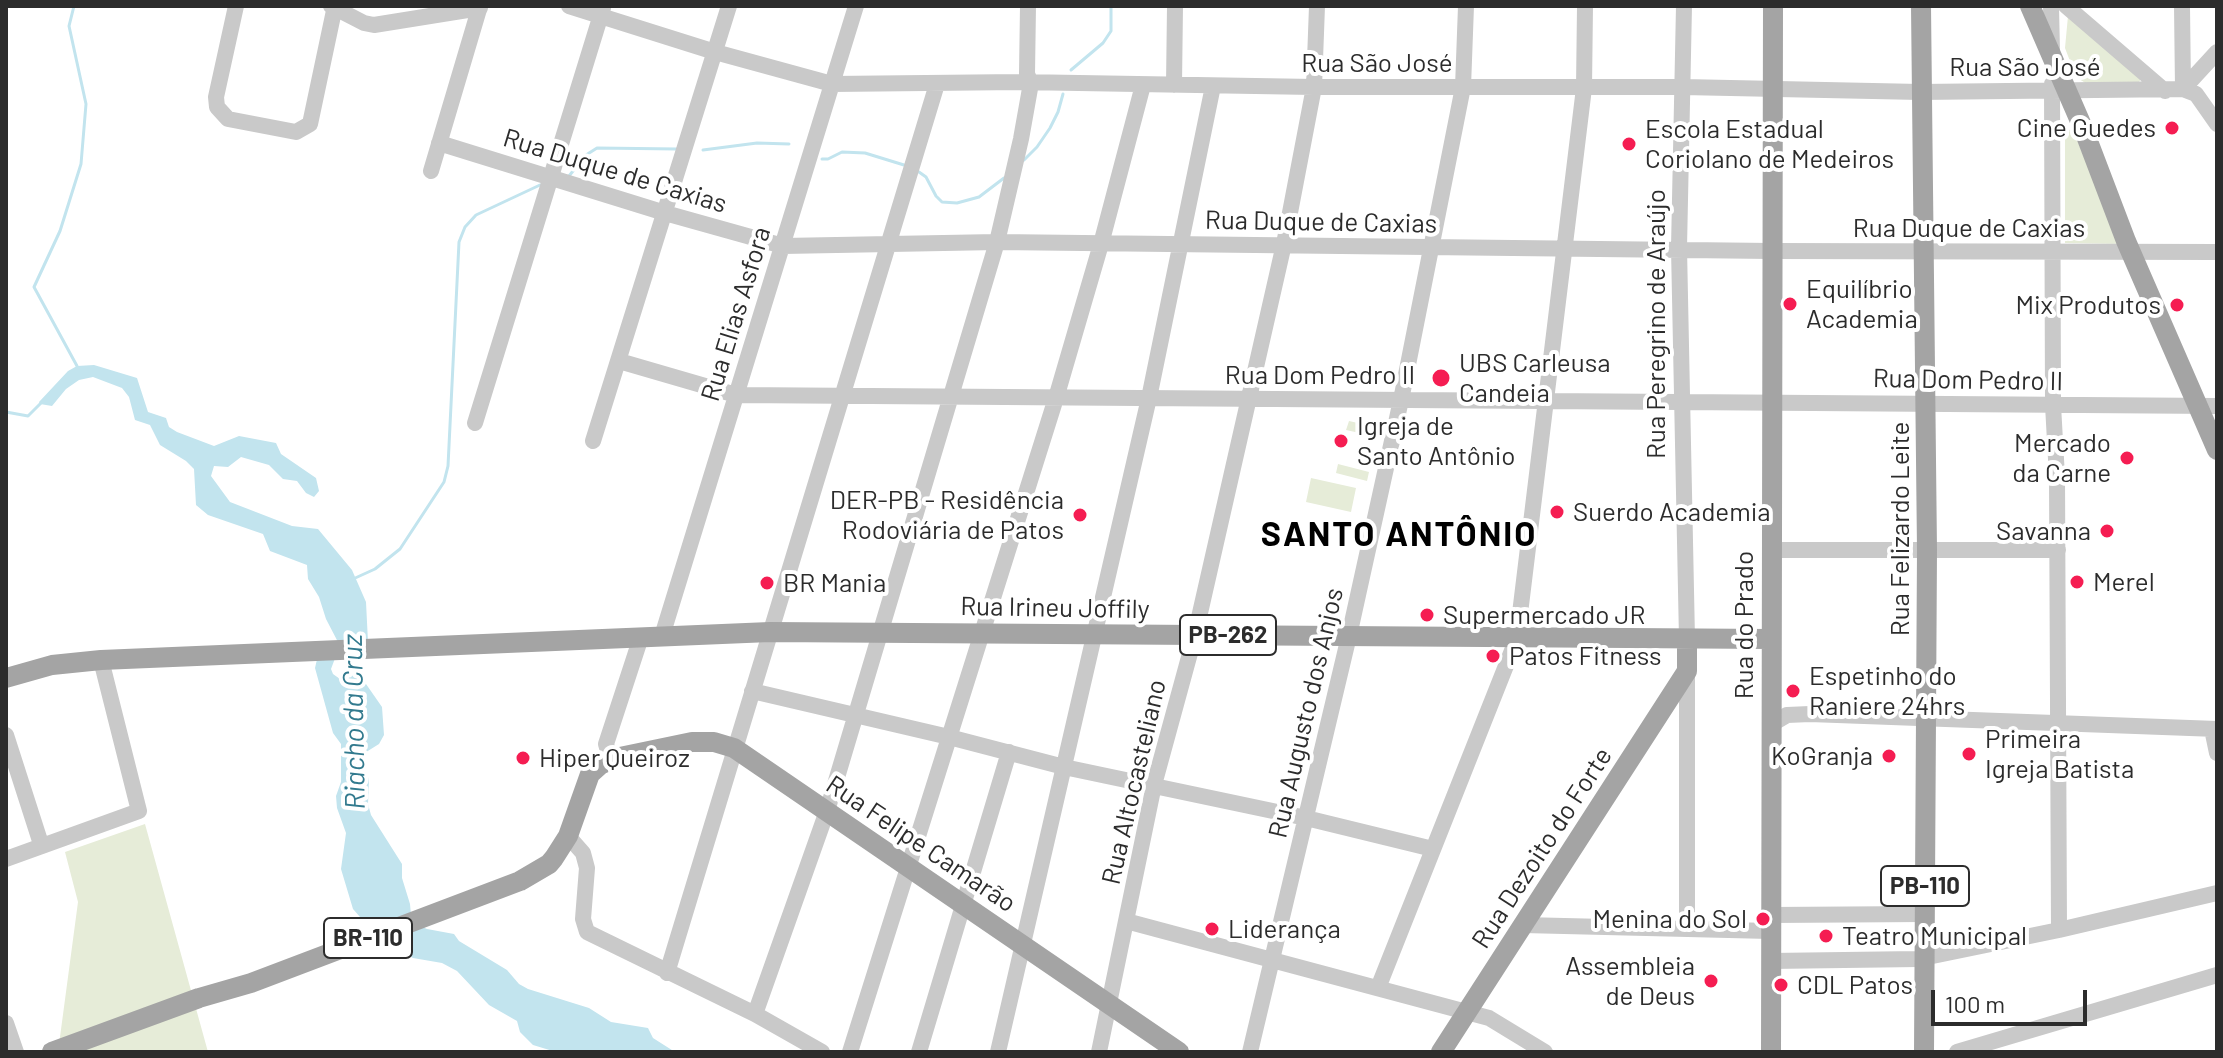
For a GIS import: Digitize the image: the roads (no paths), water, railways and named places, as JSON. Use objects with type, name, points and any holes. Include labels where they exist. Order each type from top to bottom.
[{"type":"main road","name":"Rua do Prado","points":[[1771,1052],[1773,6]]},
{"type":"main road","name":"Rua Felizardo Leite","points":[[1921,6],[1927,550],[1924,1052]]},
{"type":"main road","points":[[2030,6],[2053,61],[2060,92],[2083,128],[2132,252],[2208,406],[2217,450]]},
{"type":"main road","name":"Rua Irineu Joffily","points":[[6,678],[52,665],[101,660],[770,632],[1770,639]]},
{"type":"main road","name":"Rua Peregrino de Araújo","points":[[1687,639],[1687,671]]},
{"type":"main road","name":"Rua Dezoito do Forte","points":[[1441,1052],[1687,671]]},
{"type":"main road","name":"Rua Felipe Camarão","points":[[615,758],[692,742],[714,742],[734,748],[1179,1052]]},
{"type":"main road","name":"BR-110","points":[[52,1052],[199,998],[251,983],[540,870],[549,864],[568,836],[590,774],[615,758]]},
{"type":"street","points":[[236,6],[216,97],[217,107],[228,119],[296,132],[310,124],[334,6],[364,23],[374,25],[480,7],[431,171]]},
{"type":"street","name":"Rua São José","points":[[569,6],[602,11],[715,52],[832,84],[2190,92]]},
{"type":"street","points":[[593,441],[729,6]]},
{"type":"street","name":"Rua Elias Asfora","points":[[662,636],[856,6]]},
{"type":"street","points":[[755,1014],[827,811],[997,242],[1031,83],[1027,74],[1028,6]]},
{"type":"street","points":[[1174,85],[1175,6]]},
{"type":"street","name":"Rua Altocasteliano","points":[[1099,1052],[1154,785],[1195,635],[1284,244],[1314,87],[1317,6]]},
{"type":"street","name":"Rua Augusto dos Anjos","points":[[1250,1052],[1349,636],[1401,400],[1463,87],[1466,6]]},
{"type":"street","points":[[1378,988],[1517,638],[1584,88],[1585,6]]},
{"type":"street","name":"Rua Peregrino de Araújo","points":[[1684,6],[1679,248],[1687,639]]},
{"type":"street","points":[[2051,6],[2053,61]]},
{"type":"street","points":[[2066,6],[2165,91]]},
{"type":"street","points":[[2182,6],[2190,92],[2217,124]]},
{"type":"street","points":[[475,423],[602,11]]},
{"type":"street","points":[[2190,92],[2217,52]]},
{"type":"street","points":[[667,973],[937,84]]},
{"type":"street","points":[[850,1052],[1056,398],[1143,85]]},
{"type":"street","points":[[998,1052],[1149,398],[1213,86]]},
{"type":"street","points":[[2059,930],[2058,550],[2052,251],[2053,130],[2060,92]]},
{"type":"street","points":[[2053,130],[2066,122],[2083,128]]},
{"type":"street","name":"Rua Duque de Caxias","points":[[439,143],[783,246],[997,242],[2216,253]]},
{"type":"street","name":"Rua Dom Pedro II","points":[[619,361],[736,395],[2208,406]]},
{"type":"street","points":[[1770,550],[2058,550]]},
{"type":"street","points":[[615,758],[606,744],[641,637]]},
{"type":"street","points":[[6,859],[139,811],[101,660]]},
{"type":"street","name":"Rua Peregrino de Araújo","points":[[1687,671],[1687,929]]},
{"type":"street","points":[[752,691],[1064,767],[1306,818],[1433,849]]},
{"type":"street","points":[[1770,725],[1780,717],[1796,714],[2214,729],[2217,753]]},
{"type":"street","points":[[6,735],[41,844]]},
{"type":"street","points":[[919,1052],[1009,752]]},
{"type":"street","points":[[568,836],[583,853],[587,868],[583,919],[587,932],[755,1014],[822,1052]]},
{"type":"street","points":[[1770,961],[1923,957],[2059,930],[2217,893]]},
{"type":"street","points":[[1523,925],[1687,929],[1925,914]]},
{"type":"street","points":[[1126,921],[1467,1012],[1499,1023],[1545,1052]]},
{"type":"street","points":[[1957,1052],[2217,975]]},
{"type":"street","points":[[6,1023],[16,1052]]},
{"type":"water","points":[[94,365],[137,378],[148,412],[166,418],[169,427],[177,432],[214,446],[239,436],[276,443],[281,454],[316,478],[319,491],[314,497],[306,493],[297,481],[283,479],[269,465],[241,457],[228,467],[214,466],[211,476],[230,502],[292,526],[318,529],[352,570],[366,602],[368,642],[339,644],[308,579],[307,565],[270,551],[263,534],[208,515],[196,505],[194,469],[160,445],[150,425],[135,420],[129,397],[122,388],[93,377],[79,380],[66,389],[52,406],[40,404],[68,371],[77,366]]},
{"type":"water","points":[[337,653],[331,669],[333,674],[340,679],[348,679],[358,665],[366,684],[382,707],[384,735],[379,744],[363,754],[362,760],[369,780],[368,804],[371,815],[402,864],[402,878],[411,915],[418,925],[454,934],[459,941],[507,970],[528,989],[589,1008],[611,1022],[648,1028],[653,1038],[675,1052],[556,1052],[533,1045],[520,1032],[517,1021],[489,1005],[457,971],[442,963],[413,958],[404,953],[400,919],[389,917],[372,921],[360,917],[353,909],[341,869],[346,833],[336,796],[341,782],[341,744],[333,733],[315,668],[318,655]]},
{"type":"waterway","points":[[74,6],[69,26],[86,104],[81,164],[60,231],[34,287],[77,366]]},
{"type":"waterway","points":[[1071,70],[1103,43],[1111,31],[1111,6]]},
{"type":"waterway","points":[[1024,160],[1050,128],[1063,94]]},
{"type":"waterway","points":[[703,150],[757,143],[789,144]]},
{"type":"waterway","points":[[569,176],[586,155],[597,148],[677,149]]},
{"type":"waterway","points":[[822,159],[842,152],[865,153],[904,165]]},
{"type":"waterway","points":[[919,172],[926,177],[942,202],[957,203],[979,197],[1004,178]]},
{"type":"waterway","points":[[353,579],[375,569],[400,549],[444,482],[448,466],[459,242],[465,227],[476,215],[540,185]]},
{"type":"waterway","name":"Riacho da Cruz","points":[[6,412],[28,416],[41,403]]},
{"type":"place","name":"Cine Guedes","points":[[2172,128]]},
{"type":"place","name":"Escola Estadual Coriolano de Medeiros","points":[[1629,144]]},
{"type":"place","name":"Equilíbrio Academia","points":[[1790,304]]},
{"type":"place","name":"Mix Produtos","points":[[2177,305]]},
{"type":"place","name":"UBS Carleusa Candeia","points":[[1441,378]]},
{"type":"place","name":"Igreja de Santo Antônio","points":[[1341,441]]},
{"type":"place","name":"Mercado da Carne","points":[[2127,458]]},
{"type":"place","name":"Suerdo Academia","points":[[1557,512]]},
{"type":"place","name":"DER-PB - Residência Rodoviária de Patos","points":[[1080,515]]},
{"type":"place","name":"Savanna","points":[[2107,531]]},
{"type":"place","name":"Merel","points":[[2077,582]]},
{"type":"place","name":"BR Mania","points":[[767,583]]},
{"type":"place","name":"Supermercado JR","points":[[1427,615]]},
{"type":"place","name":"Patos Fitness","points":[[1493,656]]},
{"type":"place","name":"Espetinho do Raniere 24hrs","points":[[1793,691]]},
{"type":"place","name":"Primeira Igreja Batista","points":[[1969,754]]},
{"type":"place","name":"KoGranja","points":[[1889,756]]},
{"type":"place","name":"Hiper Queiroz","points":[[523,758]]},
{"type":"place","name":"Menina do Sol","points":[[1763,919]]},
{"type":"place","name":"Liderança","points":[[1212,929]]},
{"type":"place","name":"Teatro Municipal","points":[[1826,936]]},
{"type":"place","name":"Assembleia de Deus","points":[[1711,981]]},
{"type":"place","name":"CDL Patos","points":[[1781,985]]},
{"type":"district","name":"SANTO ANTÔNIO","points":[[1399,535]]}]
